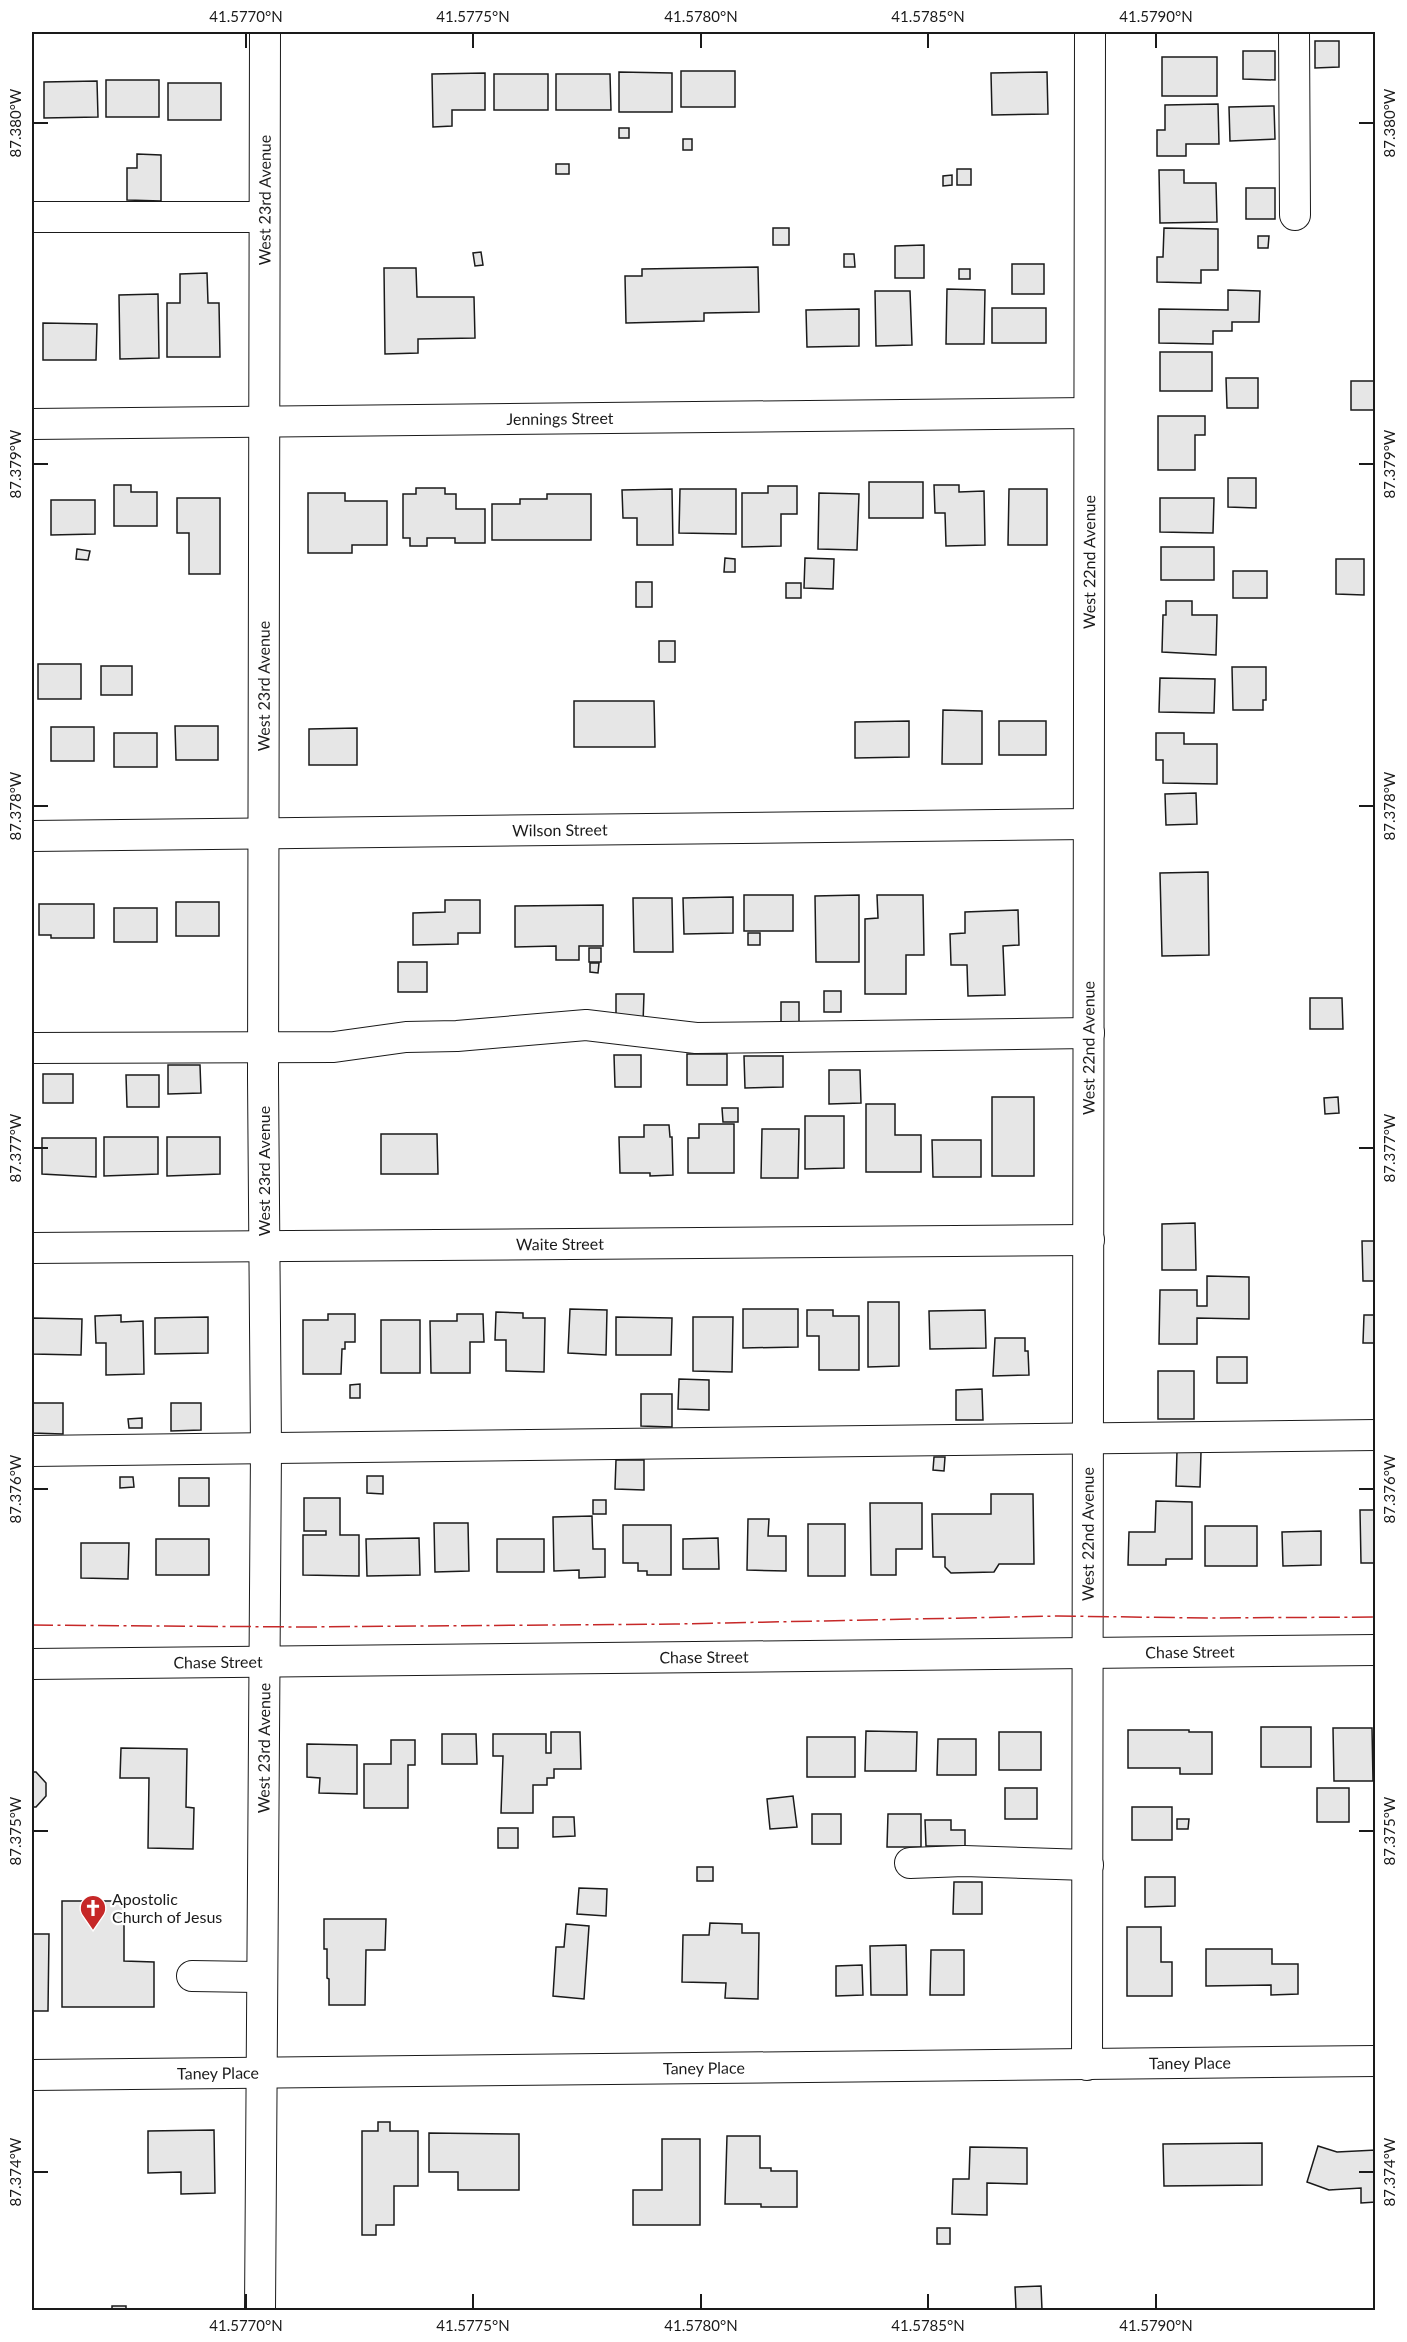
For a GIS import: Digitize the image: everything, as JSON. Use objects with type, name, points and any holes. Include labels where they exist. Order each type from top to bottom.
[{"type":"street","name":"West 23rd Avenue","points":[[260,2310],[266,1448],[263,1046],[265,32]]},
{"type":"street","name":"West 22nd Avenue","points":[[1087,2065],[1090,32]]},
{"type":"street","points":[[1294,32],[1295,215]]},
{"type":"street","points":[[32,218],[264,217]]},
{"type":"street","name":"Jennings Street","points":[[32,424],[1088,413]]},
{"type":"street","name":"Wilson Street","points":[[32,836],[1088,824]]},
{"type":"street","points":[[32,1048],[333,1047],[406,1037],[457,1036],[586,1025],[696,1038],[1089,1033]]},
{"type":"street","name":"Waite Street","points":[[32,1248],[1089,1239]]},
{"type":"street","points":[[32,1450],[1376,1435]]},
{"type":"street","name":"Chase Street","points":[[32,1664],[1376,1650]]},
{"type":"street","points":[[910,1863],[964,1861],[1088,1865]]},
{"type":"street","points":[[192,1976],[262,1977]]},
{"type":"street","name":"Taney Place","points":[[32,2075],[1376,2061]]},
{"type":"building","points":[[1315,41],[1339,41],[1339,67],[1315,68]]},
{"type":"building","points":[[1243,51],[1275,51],[1275,80],[1243,79]]},
{"type":"building","points":[[1162,57],[1217,57],[1217,96],[1162,96]]},
{"type":"building","points":[[681,71],[735,71],[735,107],[681,107]]},
{"type":"building","points":[[619,72],[672,73],[672,112],[619,112]]},
{"type":"building","points":[[1047,72],[1048,114],[992,115],[991,73]]},
{"type":"building","points":[[485,73],[485,110],[452,110],[452,126],[433,127],[432,74]]},
{"type":"building","points":[[494,74],[548,74],[548,110],[494,110]]},
{"type":"building","points":[[556,74],[610,74],[611,110],[556,110]]},
{"type":"building","points":[[106,80],[159,80],[159,117],[106,117]]},
{"type":"building","points":[[97,81],[98,117],[44,118],[44,82]]},
{"type":"building","points":[[168,83],[221,83],[221,120],[168,120]]},
{"type":"building","points":[[1218,104],[1219,144],[1186,144],[1186,156],[1157,156],[1157,130],[1165,130],[1165,105]]},
{"type":"building","points":[[1274,106],[1275,139],[1230,141],[1229,107]]},
{"type":"building","points":[[619,128],[629,128],[629,138],[619,138]]},
{"type":"building","points":[[683,139],[692,139],[692,150],[683,150]]},
{"type":"building","points":[[137,154],[161,155],[161,201],[127,200],[127,168],[137,168]]},
{"type":"building","points":[[556,164],[569,164],[569,174],[556,174]]},
{"type":"building","points":[[957,169],[971,169],[971,185],[957,185]]},
{"type":"building","points":[[1159,170],[1184,170],[1184,183],[1216,183],[1217,222],[1160,223]]},
{"type":"building","points":[[952,175],[952,185],[943,186],[943,176]]},
{"type":"building","points":[[1246,188],[1275,188],[1275,219],[1246,219]]},
{"type":"building","points":[[773,228],[789,228],[789,245],[773,245]]},
{"type":"building","points":[[1164,228],[1218,229],[1218,270],[1201,270],[1201,283],[1157,282],[1157,257],[1163,257]]},
{"type":"building","points":[[1258,236],[1269,236],[1268,248],[1258,248]]},
{"type":"building","points":[[924,245],[924,278],[895,278],[895,246]]},
{"type":"building","points":[[481,252],[483,265],[475,266],[473,253]]},
{"type":"building","points":[[844,254],[854,254],[855,267],[844,267]]},
{"type":"building","points":[[1012,264],[1044,264],[1044,294],[1012,294]]},
{"type":"building","points":[[758,267],[759,312],[704,313],[704,321],[626,323],[625,276],[642,276],[642,269]]},
{"type":"building","points":[[384,268],[416,268],[417,297],[474,297],[475,338],[418,339],[418,353],[385,354]]},
{"type":"building","points":[[959,269],[970,269],[970,279],[959,279]]},
{"type":"building","points":[[207,273],[208,303],[219,303],[220,357],[167,357],[167,303],[180,303],[180,274]]},
{"type":"building","points":[[947,289],[985,290],[984,344],[946,344]]},
{"type":"building","points":[[1228,290],[1260,291],[1259,322],[1232,322],[1232,331],[1213,331],[1213,344],[1159,343],[1159,309],[1228,310]]},
{"type":"building","points":[[875,291],[910,291],[912,345],[876,346]]},
{"type":"building","points":[[158,294],[159,358],[120,359],[119,295]]},
{"type":"building","points":[[992,308],[1046,308],[1046,343],[992,343]]},
{"type":"building","points":[[859,309],[859,346],[807,347],[806,310]]},
{"type":"building","points":[[43,323],[97,324],[96,360],[43,360]]},
{"type":"building","points":[[1160,352],[1212,352],[1212,391],[1160,391]]},
{"type":"building","points":[[1226,378],[1258,378],[1258,408],[1227,408]]},
{"type":"building","points":[[1351,381],[1376,381],[1376,410],[1351,410]]},
{"type":"building","points":[[1158,416],[1205,416],[1205,435],[1195,435],[1195,470],[1158,470]]},
{"type":"building","points":[[1228,478],[1256,478],[1256,508],[1228,507]]},
{"type":"building","points":[[869,482],[923,482],[923,518],[869,518]]},
{"type":"building","points":[[114,485],[131,485],[131,492],[157,492],[157,526],[114,526]]},
{"type":"building","points":[[934,485],[959,485],[959,492],[984,491],[985,545],[946,546],[945,513],[935,513]]},
{"type":"building","points":[[768,486],[797,486],[797,514],[781,514],[781,546],[742,547],[742,493],[768,493]]},
{"type":"building","points":[[416,488],[445,488],[445,494],[456,494],[456,509],[485,509],[485,543],[455,543],[455,538],[427,538],[427,546],[410,546],[410,538],[403,538],[403,494],[416,494]]},
{"type":"building","points":[[672,489],[673,545],[637,545],[637,518],[623,518],[622,490]]},
{"type":"building","points":[[680,489],[736,489],[736,534],[679,533]]},
{"type":"building","points":[[1009,489],[1047,489],[1047,545],[1008,545]]},
{"type":"building","points":[[308,493],[345,493],[345,501],[387,501],[387,545],[352,545],[352,553],[308,553]]},
{"type":"building","points":[[819,493],[859,494],[857,550],[818,549]]},
{"type":"building","points":[[547,494],[591,494],[591,540],[492,540],[492,504],[520,504],[520,499],[547,499]]},
{"type":"building","points":[[177,498],[220,498],[220,574],[189,574],[189,533],[177,533]]},
{"type":"building","points":[[1160,498],[1214,498],[1213,533],[1160,532]]},
{"type":"building","points":[[51,500],[95,500],[95,534],[51,535]]},
{"type":"building","points":[[1161,547],[1214,547],[1214,580],[1161,580]]},
{"type":"building","points":[[77,549],[90,551],[88,560],[76,559]]},
{"type":"building","points":[[725,558],[735,559],[735,572],[724,572]]},
{"type":"building","points":[[805,558],[834,559],[833,589],[804,588]]},
{"type":"building","points":[[1336,559],[1364,559],[1364,595],[1336,594]]},
{"type":"building","points":[[1233,571],[1267,571],[1267,598],[1233,598]]},
{"type":"building","points":[[636,582],[652,582],[652,607],[636,607]]},
{"type":"building","points":[[786,583],[801,583],[801,598],[786,598]]},
{"type":"building","points":[[1166,601],[1192,601],[1192,615],[1217,615],[1216,655],[1162,652],[1163,615],[1166,615]]},
{"type":"building","points":[[659,641],[675,641],[675,662],[659,662]]},
{"type":"building","points":[[38,664],[81,664],[81,699],[38,699]]},
{"type":"building","points":[[101,666],[132,666],[132,695],[101,695]]},
{"type":"building","points":[[1232,667],[1266,667],[1266,700],[1263,700],[1263,710],[1233,710]]},
{"type":"building","points":[[1160,678],[1215,679],[1214,713],[1159,712]]},
{"type":"building","points":[[574,701],[654,701],[655,747],[574,747]]},
{"type":"building","points":[[943,710],[982,711],[982,764],[942,764]]},
{"type":"building","points":[[909,721],[909,757],[855,758],[855,722]]},
{"type":"building","points":[[999,721],[1046,721],[1046,755],[999,755]]},
{"type":"building","points":[[175,726],[218,726],[218,760],[176,760]]},
{"type":"building","points":[[51,727],[94,727],[94,761],[51,761]]},
{"type":"building","points":[[357,728],[357,765],[309,765],[309,729]]},
{"type":"building","points":[[114,733],[157,733],[157,767],[114,767]]},
{"type":"building","points":[[1156,733],[1184,733],[1184,744],[1217,744],[1217,784],[1163,783],[1163,760],[1156,760]]},
{"type":"building","points":[[1196,793],[1197,824],[1166,825],[1165,794]]},
{"type":"building","points":[[1208,872],[1209,955],[1162,956],[1160,873]]},
{"type":"building","points":[[744,895],[793,895],[793,931],[744,931]]},
{"type":"building","points":[[859,895],[859,962],[816,962],[815,896]]},
{"type":"building","points":[[877,895],[923,895],[924,955],[906,955],[906,994],[865,994],[865,919],[878,918]]},
{"type":"building","points":[[733,897],[733,933],[684,934],[683,898]]},
{"type":"building","points":[[633,898],[672,898],[673,952],[634,952]]},
{"type":"building","points":[[445,900],[480,900],[480,933],[458,933],[458,944],[413,945],[413,913],[445,912]]},
{"type":"building","points":[[176,902],[219,902],[219,936],[176,936]]},
{"type":"building","points":[[39,904],[94,904],[94,938],[51,938],[51,935],[39,935]]},
{"type":"building","points":[[603,905],[603,946],[579,946],[579,960],[556,960],[556,946],[515,947],[515,906]]},
{"type":"building","points":[[114,908],[157,908],[157,942],[114,942]]},
{"type":"building","points":[[1018,910],[1019,945],[1003,946],[1005,995],[968,996],[967,965],[951,965],[950,934],[965,933],[965,912]]},
{"type":"building","points":[[748,933],[760,933],[760,945],[748,945]]},
{"type":"building","points":[[589,948],[601,948],[601,962],[589,962]]},
{"type":"building","points":[[398,962],[427,962],[427,992],[398,992]]},
{"type":"building","points":[[590,963],[599,963],[598,973],[590,972]]},
{"type":"building","points":[[824,991],[841,991],[841,1012],[824,1012]]},
{"type":"building","points":[[616,994],[644,994],[643,1023],[616,1023]]},
{"type":"building","points":[[1310,998],[1342,998],[1343,1029],[1310,1029]]},
{"type":"building","points":[[781,1002],[799,1002],[799,1025],[781,1025]]},
{"type":"building","points":[[687,1054],[727,1054],[727,1085],[687,1085]]},
{"type":"building","points":[[614,1055],[641,1055],[641,1087],[615,1087]]},
{"type":"building","points":[[744,1056],[783,1056],[783,1087],[745,1088]]},
{"type":"building","points":[[168,1065],[200,1065],[201,1093],[168,1094]]},
{"type":"building","points":[[829,1070],[860,1070],[861,1103],[829,1104]]},
{"type":"building","points":[[43,1074],[73,1074],[73,1103],[43,1103]]},
{"type":"building","points":[[126,1075],[159,1075],[159,1107],[127,1107]]},
{"type":"building","points":[[992,1097],[1034,1097],[1034,1176],[992,1176]]},
{"type":"building","points":[[1338,1097],[1339,1113],[1325,1114],[1324,1098]]},
{"type":"building","points":[[866,1104],[895,1104],[895,1135],[921,1135],[921,1172],[866,1172]]},
{"type":"building","points":[[722,1108],[738,1108],[738,1122],[723,1122]]},
{"type":"building","points":[[805,1116],[844,1116],[844,1168],[805,1169]]},
{"type":"building","points":[[699,1124],[734,1124],[734,1173],[688,1173],[688,1138],[699,1138]]},
{"type":"building","points":[[644,1125],[669,1125],[670,1137],[672,1137],[673,1175],[650,1176],[650,1173],[620,1173],[619,1137],[644,1137]]},
{"type":"building","points":[[762,1129],[799,1129],[798,1178],[761,1178]]},
{"type":"building","points":[[381,1134],[437,1134],[438,1174],[381,1174]]},
{"type":"building","points":[[104,1137],[158,1137],[158,1174],[104,1176]]},
{"type":"building","points":[[167,1137],[220,1137],[220,1174],[167,1176]]},
{"type":"building","points":[[42,1138],[96,1138],[96,1177],[42,1174]]},
{"type":"building","points":[[33,1139],[33,1175],[32,1175]]},
{"type":"building","points":[[932,1140],[981,1140],[981,1177],[933,1177]]},
{"type":"building","points":[[1195,1223],[1196,1270],[1162,1270],[1162,1224]]},
{"type":"building","points":[[1362,1241],[1376,1241],[1376,1281],[1363,1281]]},
{"type":"building","points":[[1207,1276],[1249,1277],[1249,1319],[1197,1318],[1197,1344],[1159,1344],[1160,1290],[1197,1290],[1197,1306],[1207,1306]]},
{"type":"building","points":[[868,1302],[899,1302],[899,1366],[868,1367]]},
{"type":"building","points":[[570,1309],[607,1310],[606,1355],[568,1353]]},
{"type":"building","points":[[743,1309],[798,1309],[798,1347],[743,1348]]},
{"type":"building","points":[[807,1310],[833,1310],[833,1316],[859,1316],[859,1370],[819,1370],[819,1336],[807,1336]]},
{"type":"building","points":[[985,1310],[986,1348],[930,1349],[929,1311]]},
{"type":"building","points":[[496,1312],[523,1313],[523,1318],[545,1318],[544,1372],[506,1371],[506,1340],[495,1340]]},
{"type":"building","points":[[328,1314],[355,1314],[355,1342],[345,1342],[345,1349],[342,1349],[341,1374],[303,1374],[303,1320],[328,1320]]},
{"type":"building","points":[[457,1314],[483,1314],[484,1342],[470,1342],[470,1373],[431,1373],[430,1321],[457,1321]]},
{"type":"building","points":[[121,1315],[121,1322],[143,1321],[144,1374],[106,1375],[106,1343],[96,1343],[95,1316]]},
{"type":"building","points":[[1364,1315],[1376,1315],[1376,1343],[1363,1343]]},
{"type":"building","points":[[208,1317],[208,1353],[155,1354],[155,1318]]},
{"type":"building","points":[[616,1317],[672,1318],[671,1355],[616,1355]]},
{"type":"building","points":[[693,1317],[733,1317],[732,1372],[693,1371]]},
{"type":"building","points":[[32,1318],[82,1319],[81,1355],[32,1354]]},
{"type":"building","points":[[381,1320],[420,1320],[420,1373],[381,1373]]},
{"type":"building","points":[[995,1338],[1025,1338],[1029,1375],[993,1376]]},
{"type":"building","points":[[1217,1357],[1247,1357],[1247,1383],[1217,1383]]},
{"type":"building","points":[[1158,1371],[1194,1371],[1194,1419],[1158,1419]]},
{"type":"building","points":[[679,1379],[709,1380],[709,1410],[678,1409]]},
{"type":"building","points":[[360,1384],[360,1398],[350,1398],[350,1385]]},
{"type":"building","points":[[982,1389],[983,1420],[956,1420],[956,1390]]},
{"type":"building","points":[[641,1394],[672,1394],[672,1427],[641,1426]]},
{"type":"building","points":[[32,1403],[63,1403],[63,1434],[32,1433]]},
{"type":"building","points":[[171,1403],[201,1403],[201,1430],[171,1431]]},
{"type":"building","points":[[142,1418],[142,1428],[129,1428],[128,1419]]},
{"type":"building","points":[[1177,1451],[1201,1452],[1200,1487],[1176,1486]]},
{"type":"building","points":[[934,1457],[945,1457],[944,1471],[933,1470]]},
{"type":"building","points":[[616,1460],[644,1460],[644,1490],[615,1489]]},
{"type":"building","points":[[367,1476],[383,1476],[383,1494],[367,1493]]},
{"type":"building","points":[[120,1477],[133,1477],[134,1487],[120,1488]]},
{"type":"building","points":[[179,1478],[209,1478],[209,1506],[179,1506]]},
{"type":"building","points":[[991,1494],[1033,1494],[1034,1564],[999,1564],[994,1572],[951,1573],[945,1567],[945,1557],[933,1557],[932,1514],[991,1514]]},
{"type":"building","points":[[304,1498],[340,1498],[340,1535],[359,1535],[359,1576],[303,1575],[303,1535],[326,1535],[326,1531],[304,1531]]},
{"type":"building","points":[[593,1500],[606,1500],[606,1514],[593,1514]]},
{"type":"building","points":[[1156,1501],[1192,1502],[1192,1559],[1166,1559],[1166,1565],[1128,1565],[1129,1532],[1155,1532]]},
{"type":"building","points":[[870,1503],[922,1503],[922,1549],[896,1549],[896,1575],[871,1575]]},
{"type":"building","points":[[1360,1510],[1376,1510],[1376,1563],[1361,1563]]},
{"type":"building","points":[[592,1516],[593,1549],[605,1549],[605,1577],[579,1578],[579,1570],[554,1571],[553,1517]]},
{"type":"building","points":[[748,1519],[769,1519],[768,1536],[786,1536],[786,1571],[747,1570]]},
{"type":"building","points":[[434,1523],[468,1523],[469,1571],[435,1572]]},
{"type":"building","points":[[808,1524],[845,1524],[845,1576],[808,1576]]},
{"type":"building","points":[[623,1525],[671,1525],[671,1575],[647,1575],[647,1571],[638,1571],[638,1563],[623,1563]]},
{"type":"building","points":[[1205,1526],[1257,1526],[1257,1566],[1205,1566]]},
{"type":"building","points":[[1321,1531],[1321,1565],[1283,1566],[1282,1532]]},
{"type":"building","points":[[419,1538],[420,1575],[367,1576],[366,1539]]},
{"type":"building","points":[[718,1538],[719,1569],[683,1569],[683,1539]]},
{"type":"building","points":[[156,1539],[209,1539],[209,1575],[156,1575]]},
{"type":"building","points":[[497,1539],[544,1539],[544,1572],[497,1572]]},
{"type":"building","points":[[81,1543],[129,1543],[128,1579],[81,1578]]},
{"type":"building","points":[[33,1545],[33,1581],[32,1581]]},
{"type":"building","points":[[1261,1727],[1311,1727],[1311,1767],[1261,1767]]},
{"type":"building","points":[[1333,1728],[1372,1728],[1373,1781],[1334,1781]]},
{"type":"building","points":[[1128,1730],[1212,1732],[1212,1774],[1180,1774],[1180,1768],[1128,1768]]},
{"type":"building","points":[[866,1731],[917,1732],[916,1771],[865,1771]]},
{"type":"building","points":[[551,1732],[580,1732],[581,1769],[554,1769],[554,1778],[547,1778],[547,1785],[533,1785],[533,1813],[501,1813],[503,1756],[493,1756],[493,1734],[546,1734],[546,1753],[551,1753]]},
{"type":"building","points":[[999,1732],[1041,1732],[1041,1770],[999,1770]]},
{"type":"building","points":[[442,1734],[476,1734],[477,1764],[442,1764]]},
{"type":"building","points":[[807,1737],[855,1737],[855,1777],[807,1777]]},
{"type":"building","points":[[938,1739],[976,1739],[976,1775],[937,1775]]},
{"type":"building","points":[[391,1740],[415,1740],[415,1765],[408,1765],[408,1808],[364,1808],[364,1764],[391,1764]]},
{"type":"building","points":[[307,1744],[357,1745],[357,1794],[319,1793],[320,1778],[307,1777]]},
{"type":"building","points":[[121,1748],[187,1749],[186,1807],[194,1808],[193,1849],[148,1848],[149,1778],[120,1778]]},
{"type":"building","points":[[32,1772],[36,1772],[46,1783],[46,1796],[36,1807],[32,1807]]},
{"type":"building","points":[[1005,1788],[1037,1788],[1037,1819],[1005,1819]]},
{"type":"building","points":[[1317,1788],[1349,1788],[1349,1822],[1317,1822]]},
{"type":"building","points":[[793,1796],[797,1827],[770,1829],[767,1799]]},
{"type":"building","points":[[1132,1807],[1172,1807],[1172,1840],[1132,1840]]},
{"type":"building","points":[[812,1814],[841,1814],[841,1844],[812,1844]]},
{"type":"building","points":[[888,1814],[921,1814],[921,1847],[887,1847]]},
{"type":"building","points":[[553,1817],[574,1817],[575,1836],[553,1837]]},
{"type":"building","points":[[1177,1819],[1189,1819],[1188,1829],[1177,1829]]},
{"type":"building","points":[[925,1820],[951,1820],[951,1830],[965,1830],[965,1846],[926,1846]]},
{"type":"building","points":[[498,1828],[518,1828],[518,1848],[498,1848]]},
{"type":"building","points":[[697,1867],[713,1867],[713,1881],[697,1881]]},
{"type":"building","points":[[1145,1877],[1175,1877],[1175,1906],[1145,1907]]},
{"type":"building","points":[[954,1882],[982,1882],[982,1914],[953,1914]]},
{"type":"building","points":[[579,1888],[607,1889],[606,1916],[577,1914]]},
{"type":"building","name":"Apostolic Church of Jesus","points":[[62,1901],[124,1901],[124,1961],[154,1962],[154,2007],[62,2007]]},
{"type":"building","points":[[324,1919],[386,1919],[385,1950],[366,1950],[365,2005],[329,2005]]},
{"type":"building","points":[[710,1923],[742,1924],[742,1933],[759,1933],[758,1999],[725,1998],[726,1983],[682,1982],[683,1935],[709,1935]]},
{"type":"building","points":[[566,1924],[589,1926],[584,1999],[553,1996],[556,1947],[564,1947]]},
{"type":"building","points":[[1127,1927],[1161,1927],[1161,1962],[1172,1962],[1172,1996],[1127,1996]]},
{"type":"building","points":[[32,1934],[49,1934],[48,2011],[32,2011]]},
{"type":"building","points":[[906,1945],[907,1995],[871,1995],[870,1946]]},
{"type":"building","points":[[1206,1949],[1272,1949],[1272,1964],[1298,1964],[1298,1994],[1271,1995],[1271,1985],[1206,1986]]},
{"type":"building","points":[[931,1950],[964,1950],[964,1995],[930,1995]]},
{"type":"building","points":[[862,1965],[863,1995],[836,1996],[836,1966]]},
{"type":"building","points":[[378,2122],[390,2122],[390,2131],[418,2131],[418,2186],[394,2186],[394,2225],[376,2225],[376,2235],[362,2235],[362,2131],[378,2131]]},
{"type":"building","points":[[214,2130],[215,2193],[181,2194],[181,2172],[148,2173],[148,2131]]},
{"type":"building","points":[[429,2133],[519,2134],[519,2190],[458,2190],[458,2172],[429,2172]]},
{"type":"building","points":[[727,2136],[760,2136],[760,2168],[771,2168],[771,2171],[797,2171],[797,2207],[725,2204]]},
{"type":"building","points":[[662,2139],[700,2139],[700,2225],[633,2225],[633,2190],[662,2190]]},
{"type":"building","points":[[1262,2143],[1262,2185],[1164,2186],[1163,2144]]},
{"type":"building","points":[[1318,2146],[1337,2152],[1376,2150],[1376,2202],[1361,2203],[1361,2188],[1329,2190],[1307,2182]]},
{"type":"building","points":[[970,2147],[1027,2148],[1027,2184],[987,2183],[987,2215],[952,2214],[953,2179],[969,2179]]},
{"type":"building","points":[[937,2228],[950,2228],[950,2244],[937,2244]]},
{"type":"building","points":[[1041,2286],[1042,2310],[1016,2310],[1015,2287]]},
{"type":"building","points":[[112,2306],[126,2306],[126,2310],[112,2310]]},
{"type":"power","points":[[32,1625],[302,1627],[675,1624],[1058,1616],[1376,1617]]},
{"type":"place","name":"Apostolic Church of Jesus","points":[[93,1931]]}]
